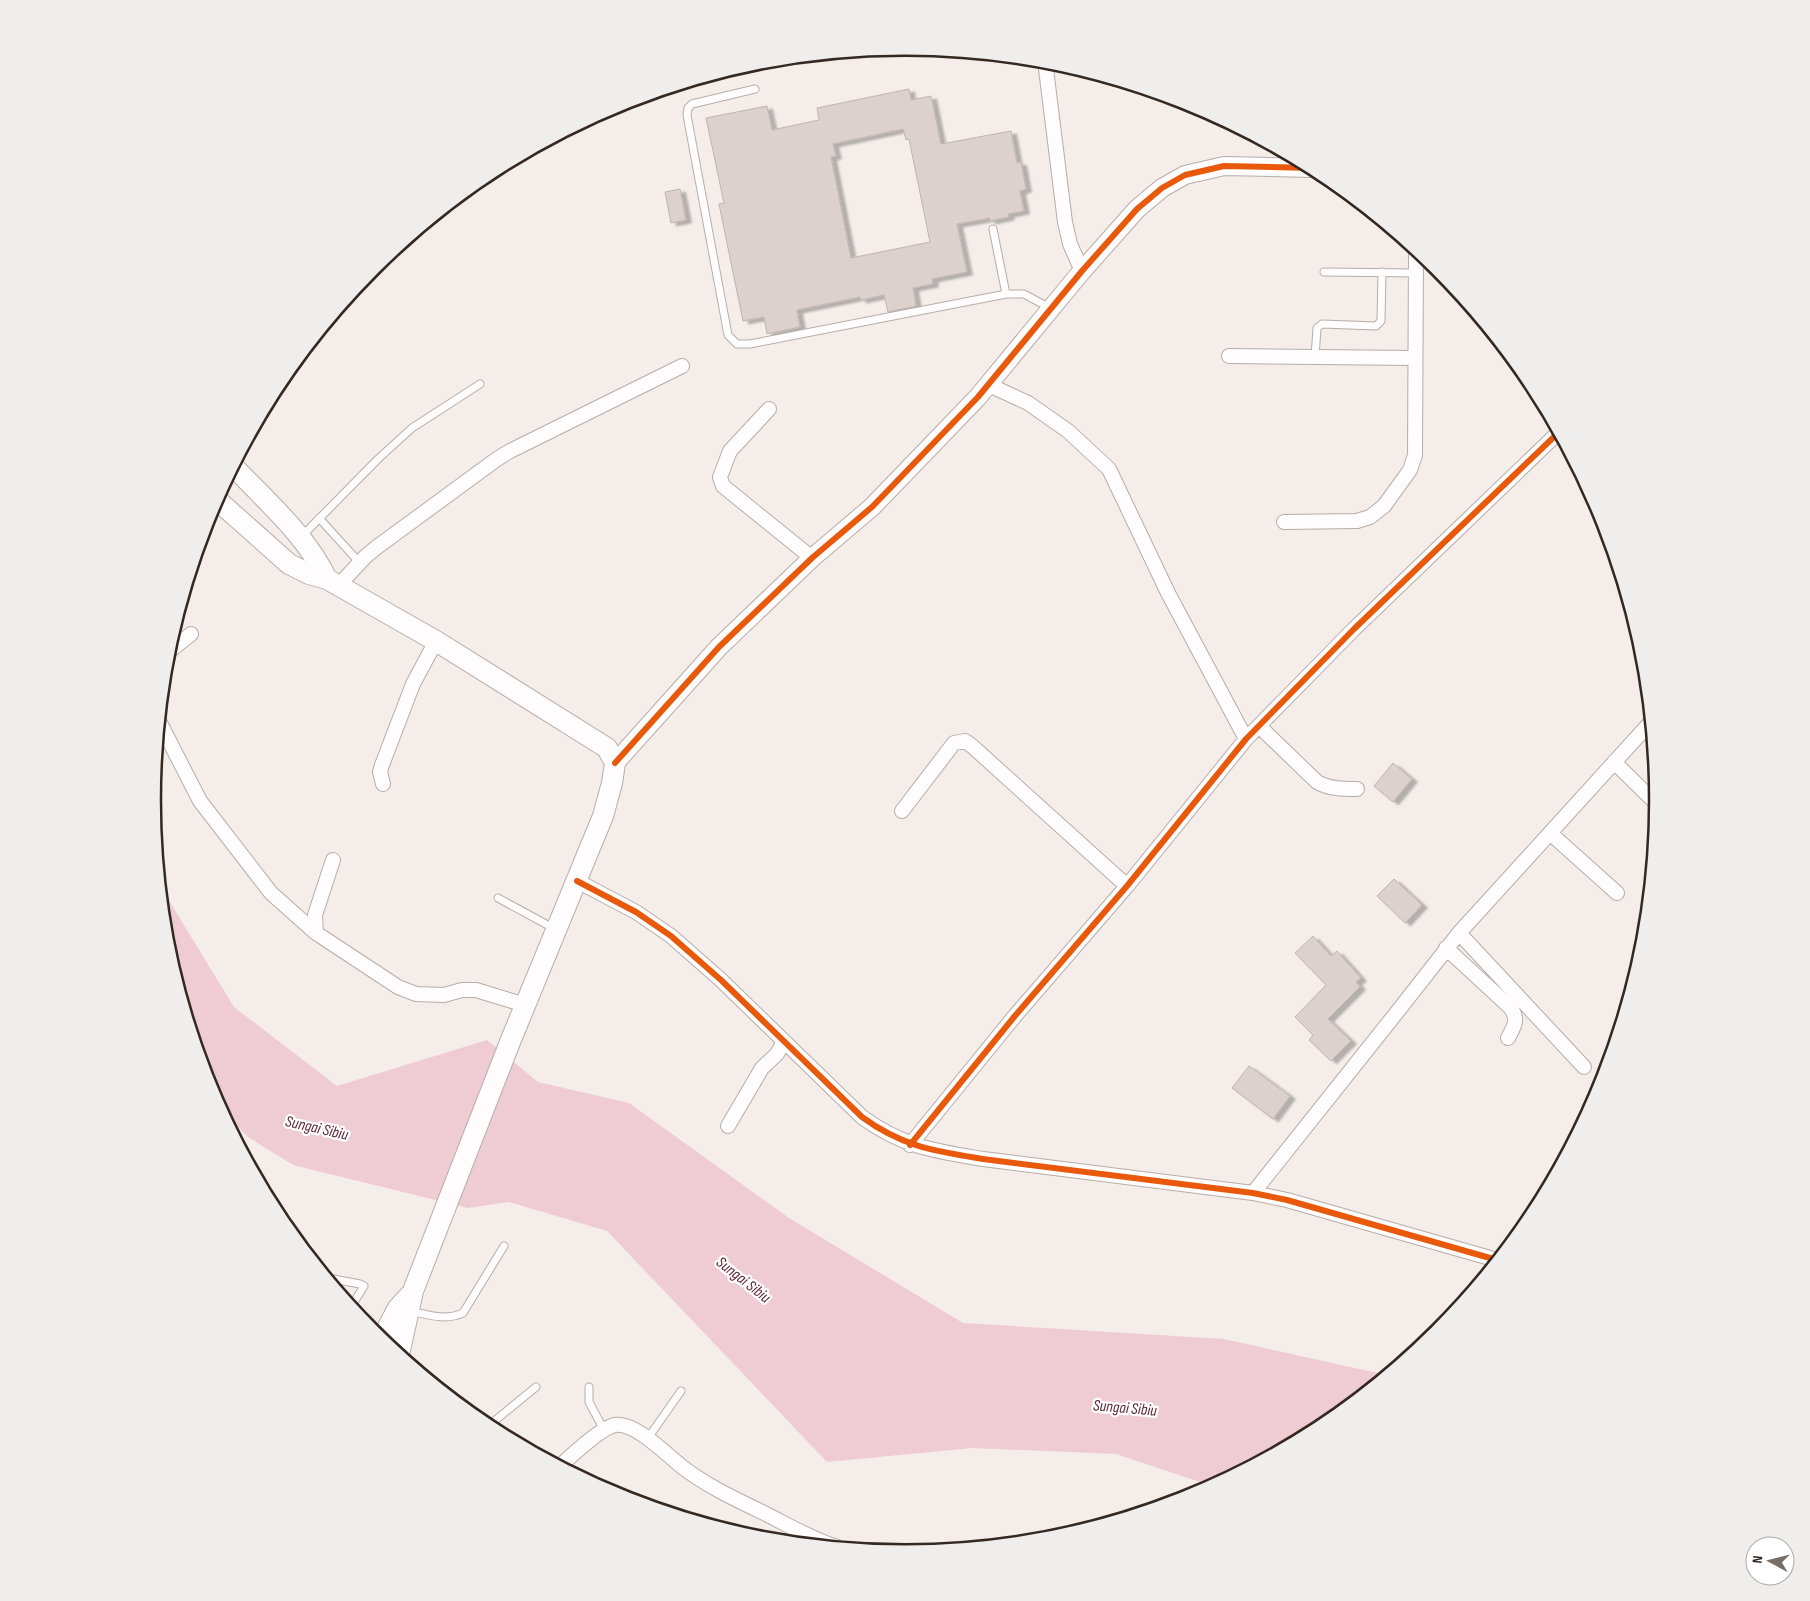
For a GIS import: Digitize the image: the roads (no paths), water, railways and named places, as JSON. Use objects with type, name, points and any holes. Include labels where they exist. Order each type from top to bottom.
[{"type":"main road","points":[[239,468],[300,537],[333,582]]},
{"type":"main road","points":[[221,507],[289,564],[309,574],[333,582],[436,641],[607,748],[615,763],[603,816],[578,881],[510,1042],[443,1212],[409,1310],[401,1347]]},
{"type":"main road","points":[[383,1331],[398,1308],[409,1310]]},
{"type":"main road","points":[[408,1354],[409,1310]]},
{"type":"street","points":[[1046,70],[1065,222],[1070,244],[1082,271]]},
{"type":"street","points":[[615,763],[719,647],[812,558],[872,507],[989,385],[1050,308],[1137,209],[1162,188],[1186,175],[1224,166],[1295,168]]},
{"type":"street","points":[[1284,522],[1357,521],[1370,517],[1384,506],[1410,470],[1415,455],[1416,260]]},
{"type":"street","points":[[1228,356],[1414,358]]},
{"type":"street","points":[[333,582],[385,541],[510,450],[682,366]]},
{"type":"street","points":[[989,385],[1012,394],[1036,408],[1068,431],[1109,469],[1168,593],[1246,739]]},
{"type":"street","points":[[769,409],[730,451],[720,478],[723,486],[812,558]]},
{"type":"street","points":[[910,1144],[1014,1018],[1127,886],[1246,739],[1354,629],[1554,437]]},
{"type":"street","points":[[177,645],[191,634]]},
{"type":"street","points":[[382,784],[380,772],[382,765],[413,684],[436,641]]},
{"type":"street","points":[[1259,726],[1323,786],[1357,789]]},
{"type":"street","points":[[1253,1192],[1384,1029],[1446,948],[1646,728]]},
{"type":"street","points":[[164,732],[200,801],[271,893],[316,934],[398,987],[416,994],[444,995],[462,990],[476,990],[525,1005]]},
{"type":"street","points":[[902,811],[954,743],[964,741],[972,746],[1127,886]]},
{"type":"street","points":[[1614,762],[1649,796]]},
{"type":"street","points":[[1550,833],[1617,893]]},
{"type":"street","points":[[316,934],[316,915],[333,860]]},
{"type":"street","points":[[578,881],[636,912],[671,936],[721,980],[862,1116],[880,1130],[910,1144],[940,1152],[983,1159],[1253,1192],[1492,1258]]},
{"type":"street","points":[[1459,933],[1584,1067]]},
{"type":"street","points":[[1446,948],[1511,1008],[1515,1014],[1516,1021],[1508,1038]]},
{"type":"street","points":[[728,1126],[762,1068],[777,1054],[784,1041]]},
{"type":"street","points":[[565,1462],[604,1430],[612,1425],[620,1425],[648,1438],[684,1468],[731,1497],[816,1539]]},
{"type":"lane","points":[[756,89],[692,104],[688,108],[687,116],[728,335],[737,344],[750,344],[1006,294],[1024,294],[1050,308]]},
{"type":"lane","points":[[993,229],[1006,294]]},
{"type":"lane","points":[[1324,272],[1416,273]]},
{"type":"lane","points":[[1315,357],[1317,328],[1322,324],[1376,326],[1381,321],[1382,272]]},
{"type":"lane","points":[[300,537],[412,428],[480,384]]},
{"type":"lane","points":[[320,518],[359,562]]},
{"type":"lane","points":[[498,898],[556,930]]},
{"type":"lane","points":[[409,1310],[439,1318],[453,1317],[463,1312],[504,1246]]},
{"type":"lane","points":[[336,1279],[364,1286],[355,1301]]},
{"type":"lane","points":[[495,1421],[536,1387]]},
{"type":"lane","points":[[589,1387],[589,1402],[604,1430]]},
{"type":"lane","points":[[648,1438],[681,1391]]},
{"type":"water","name":"Sungai Sibiu","points":[[167,897],[234,1007],[337,1086],[487,1040],[538,1082],[629,1103],[789,1218],[963,1323],[1224,1339],[1380,1373],[1318,1419],[1277,1445],[1202,1483],[1116,1454],[973,1448],[827,1462],[607,1231],[509,1202],[468,1208],[293,1165],[248,1137],[235,1124],[217,1085],[200,1040],[175,946]]}]
